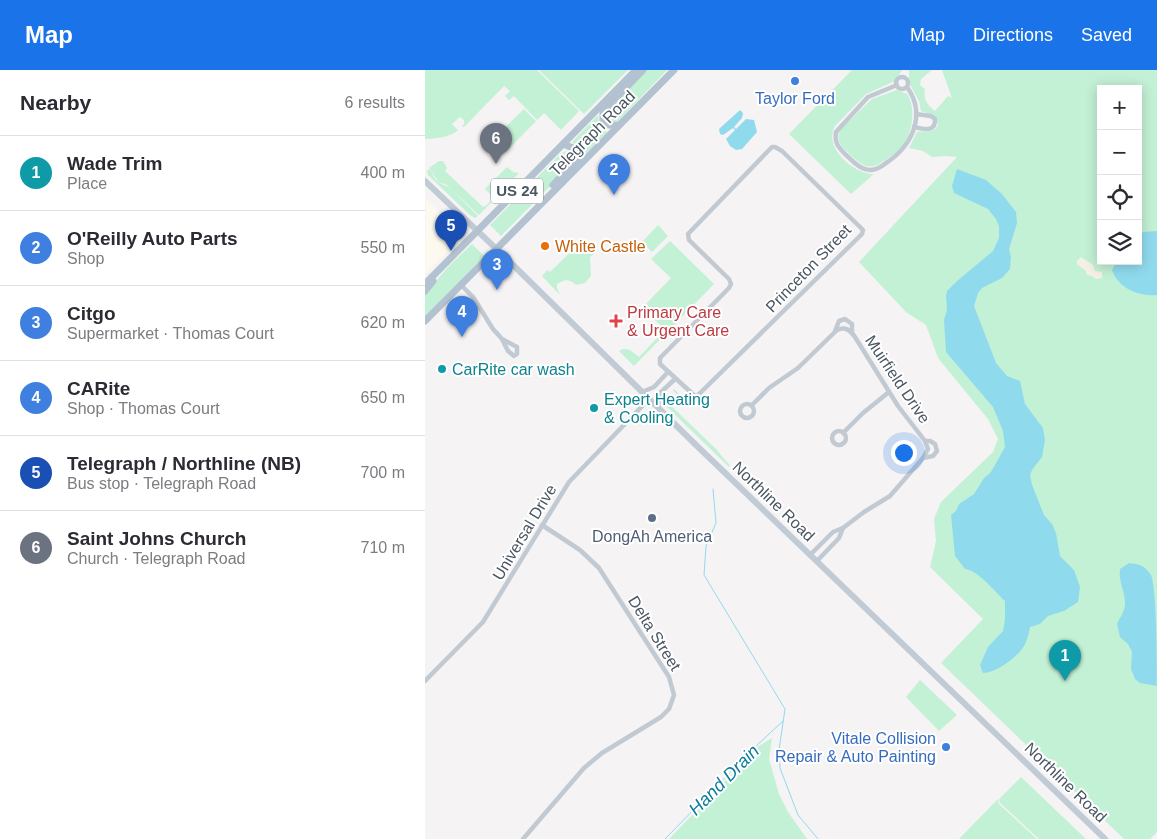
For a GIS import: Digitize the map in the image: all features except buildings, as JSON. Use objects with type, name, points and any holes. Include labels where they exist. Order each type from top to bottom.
[{"type":"main road","name":"Telegraph Road","points":[[425,284],[636,70]]},
{"type":"main road","points":[[619,125],[608,125],[603,121],[603,114],[643,70]]},
{"type":"main road","name":"Telegraph Road","points":[[425,321],[674,70]]},
{"type":"main road","points":[[508,236],[515,224],[577,159],[573,148],[563,144]]},
{"type":"main road","name":"Northline Road","points":[[425,181],[1105,839]]},
{"type":"main road","points":[[425,291],[435,279],[437,272]]},
{"type":"street","points":[[905,75],[908,82],[907,87],[915,100],[916,114],[910,140],[895,158],[877,169],[868,170],[860,167],[835,142],[838,128],[868,97],[897,85],[898,78],[905,75]]},
{"type":"street","points":[[897,85],[901,88],[907,87]]},
{"type":"street","points":[[913,127],[929,130],[933,128],[935,123],[935,119],[931,116],[916,114]]},
{"type":"street","name":"Princeton Street","points":[[779,148],[863,230],[862,234],[699,396],[694,397],[675,379],[660,364],[660,358],[731,284],[729,279],[689,240],[688,232],[769,149],[779,148]]},
{"type":"street","points":[[461,285],[473,297],[493,329],[502,339]]},
{"type":"street","name":"Muirfield Drive","points":[[834,332],[839,321],[845,319],[852,324],[851,332]]},
{"type":"street","name":"Muirfield Drive","points":[[834,332],[841,328],[851,332],[889,392],[925,440],[928,449],[923,458]]},
{"type":"street","points":[[752,405],[769,388],[798,368],[834,332]]},
{"type":"street","points":[[642,392],[654,388],[668,372]]},
{"type":"street","points":[[658,407],[660,393],[675,379]]},
{"type":"street","points":[[843,433],[863,413],[889,392]]},
{"type":"street","name":"Universal Drive","points":[[425,681],[483,622],[569,482],[649,399]]},
{"type":"street","name":"Muirfield Drive","points":[[923,458],[933,456],[937,451],[935,444],[925,440]]},
{"type":"street","points":[[810,555],[833,532],[843,528],[890,496],[923,458]]},
{"type":"street","name":"Delta Street","points":[[523,839],[584,768],[602,753],[661,717],[669,709],[674,696],[669,677],[603,574],[580,550],[542,525]]},
{"type":"street","points":[[817,561],[839,538],[843,528]]},
{"type":"shaded area","points":[[426,199],[461,234],[456,243],[425,274]]},
{"type":"green space","points":[[425,70],[537,70],[579,111],[561,130],[544,113],[537,120],[514,96],[509,100],[505,96],[510,91],[504,86],[464,127],[462,126],[464,120],[460,117],[452,124],[458,130],[451,135],[425,139]]},
{"type":"green space","points":[[539,70],[628,70],[584,114]]},
{"type":"green space","points":[[646,70],[667,70],[618,121],[609,121],[610,108]]},
{"type":"green space","points":[[852,70],[902,70],[895,81],[866,94],[835,126],[832,134],[833,142],[842,158],[857,169],[874,174],[851,194],[789,134]]},
{"type":"green space","points":[[909,70],[932,70],[921,79],[920,85],[925,89],[926,102],[935,111],[948,96],[952,98],[942,70],[1157,70],[1157,832],[1150,839],[1124,839],[941,663],[983,619],[930,567],[936,541],[934,519],[941,502],[993,452],[998,439],[988,419],[938,358],[926,325],[906,312],[859,262],[957,157],[932,157],[923,151],[909,148],[917,132],[932,131],[938,124],[935,116],[921,111],[919,101],[909,83]]},
{"type":"green space","points":[[897,90],[907,94],[912,106],[909,134],[898,151],[875,166],[863,165],[842,147],[838,134],[872,99]]},
{"type":"green space","points":[[524,109],[536,121],[502,156],[484,141],[486,139],[488,141],[491,138],[493,139]]},
{"type":"green space","points":[[598,115],[599,124],[607,132],[582,157],[582,151],[572,142]]},
{"type":"green space","points":[[567,151],[571,153],[572,157],[568,168],[501,236],[490,225],[560,154]]},
{"type":"green space","points":[[439,161],[443,161],[447,168],[445,171],[483,207],[493,197],[485,189],[507,167],[513,172],[519,173],[479,215],[451,189],[478,216],[475,218],[428,175],[427,171],[429,169],[437,181],[450,188],[439,182],[432,171],[429,168]]},
{"type":"green space","points":[[658,225],[668,236],[652,252],[642,242]]},
{"type":"green space","points":[[582,241],[595,253],[590,257],[591,276],[585,283],[576,285],[567,280],[557,284],[560,295],[542,276],[547,270],[550,272]]},
{"type":"green space","points":[[670,241],[714,284],[634,366],[619,351],[627,349],[639,357],[665,330],[650,315],[653,311],[646,304],[671,278],[651,259]]},
{"type":"green space","points":[[472,244],[484,256],[425,316],[425,294],[448,267]]},
{"type":"green space","points":[[661,396],[716,449],[729,467],[663,403]]},
{"type":"green space","points":[[920,680],[957,715],[939,731],[906,697]]},
{"type":"green space","points":[[772,738],[769,759],[779,794],[788,812],[807,839],[669,839],[759,746]]},
{"type":"green space","points":[[1021,777],[1086,839],[1039,839],[1000,803],[999,799]]},
{"type":"green space","points":[[998,799],[999,804],[1037,839],[959,839]]},
{"type":"sand","points":[[1081,257],[1093,265],[1095,271],[1102,272],[1102,278],[1096,279],[1087,275],[1086,271],[1077,264]]},
{"type":"water","points":[[740,110],[743,113],[742,118],[734,127],[736,129],[746,119],[754,120],[757,132],[742,149],[736,150],[730,146],[726,139],[735,130],[733,128],[723,135],[720,134],[719,129]]},
{"type":"water","points":[[957,169],[986,180],[1002,194],[1016,212],[1017,223],[1009,249],[1011,257],[1010,269],[1002,278],[982,288],[978,293],[974,306],[996,363],[1007,376],[1020,381],[1025,404],[1043,428],[1045,440],[1042,457],[1030,475],[1032,485],[1044,515],[1052,524],[1056,533],[1060,556],[1074,570],[1080,587],[1078,602],[1064,611],[1048,616],[1040,624],[1030,627],[1026,642],[1014,658],[995,670],[983,673],[980,665],[988,647],[1003,631],[1005,601],[981,577],[965,569],[955,556],[951,515],[956,511],[959,504],[974,494],[984,478],[991,472],[1005,447],[1003,431],[993,407],[946,352],[944,320],[947,310],[947,291],[993,251],[999,238],[999,226],[988,209],[954,193],[952,186]]},
{"type":"water","points":[[1157,231],[1157,295],[1136,293],[1130,290],[1119,282],[1112,270],[1115,265],[1142,265],[1142,233]]},
{"type":"water","points":[[1129,563],[1147,569],[1153,583],[1157,686],[1140,683],[1135,679],[1131,669],[1132,652],[1128,644],[1120,637],[1117,624],[1125,605],[1120,569]]},
{"type":"waterway","points":[[674,390],[681,398]]},
{"type":"waterway","points":[[713,489],[716,523],[706,546],[704,575],[785,709],[779,750],[780,768],[798,815],[818,839]]},
{"type":"waterway","name":"Hand Drain","points":[[665,839],[783,721]]},
{"type":"place","name":"Taylor Ford","points":[[795,81]]},
{"type":"place","name":"Saint Johns Church","points":[[496,164]]},
{"type":"place","name":"O'Reilly Auto Parts","points":[[614,195]]},
{"type":"place","name":"White Castle","points":[[545,246]]},
{"type":"place","name":"Telegraph / Northline (NB)","points":[[451,251]]},
{"type":"place","name":"Citgo","points":[[497,290]]},
{"type":"place","name":"Primary Care & Urgent Care","points":[[616,321]]},
{"type":"place","name":"CARite","points":[[462,337]]},
{"type":"place","name":"CarRite car wash","points":[[442,369]]},
{"type":"place","name":"Expert Heating & Cooling","points":[[594,408]]},
{"type":"place","name":"DongAh America","points":[[652,518]]},
{"type":"place","name":"Wade Trim","points":[[1065,681]]},
{"type":"place","name":"Vitale Collision Repair & Auto Painting","points":[[946,747]]}]
